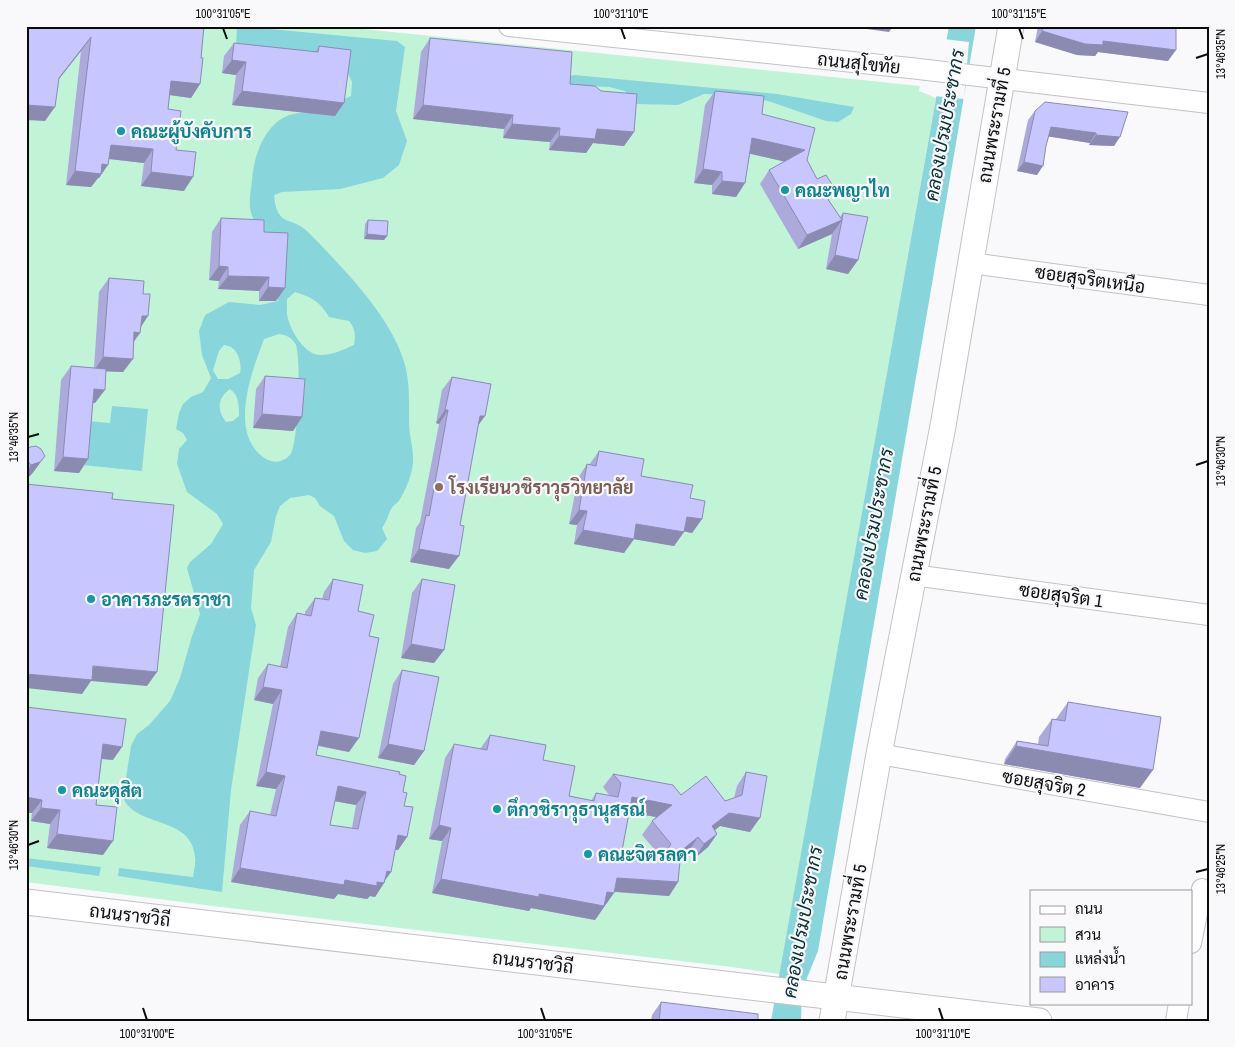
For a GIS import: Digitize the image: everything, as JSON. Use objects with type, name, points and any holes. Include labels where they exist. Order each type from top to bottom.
[{"type":"main road","name":"ถนนพระรามที่ 5","points":[[832,1021],[879,754],[890,705],[942,426],[1011,26]]},
{"type":"main road","name":"ถนนราชวิถี","points":[[26,902],[1039,1021]]},
{"type":"street","name":"ถนนสุโขทัย","points":[[509,26],[576,30],[1209,103]]},
{"type":"street","name":"ซอยสุจริตเหนือ","points":[[971,263],[1209,295]]},
{"type":"street","name":"ซอยสุจริต 1","points":[[913,575],[1209,615]]},
{"type":"street","name":"ซอยสุจริต 2","points":[[879,754],[1209,812]]},
{"type":"street","points":[[1192,938],[1202,889]]},
{"type":"street","points":[[1176,1021],[1179,1004]]},
{"type":"green space","name":"โรงเรียนวชิราวุธวิทยาลัย","points":[[26,26],[334,26],[920,86],[919,91],[936,98],[780,974],[26,882]]},
{"type":"water","points":[[237,26],[397,41],[405,47],[396,111],[407,141],[399,165],[383,178],[340,189],[282,192],[274,195],[278,213],[286,220],[297,224],[309,233],[351,277],[378,311],[399,347],[407,372],[409,427],[413,463],[406,487],[399,500],[391,509],[382,528],[387,539],[377,551],[365,553],[353,550],[344,541],[334,516],[320,506],[315,498],[309,495],[290,498],[280,506],[271,542],[254,570],[251,608],[256,625],[231,790],[222,892],[118,876],[119,868],[193,877],[195,867],[195,857],[191,844],[184,834],[174,828],[138,814],[129,807],[123,797],[131,746],[137,734],[149,725],[170,701],[180,678],[200,614],[187,568],[190,562],[211,544],[223,524],[217,514],[187,492],[177,464],[179,449],[187,440],[183,433],[176,429],[183,404],[191,397],[203,392],[211,378],[202,355],[199,331],[205,315],[229,302],[260,305],[278,301],[276,285],[279,246],[256,222],[250,209],[253,170],[264,138],[278,121],[287,116],[302,112],[333,111],[335,103],[351,96],[352,82],[342,61],[236,47]],"holes":[[[295,292],[301,294],[319,304],[329,317],[349,321],[353,326],[354,345],[329,354],[320,355],[310,352],[297,338],[291,327],[287,317],[287,299]],[[279,334],[286,336],[295,343],[297,350],[299,381],[295,436],[290,455],[279,462],[266,459],[254,448],[248,435],[245,419],[249,385],[264,339]],[[224,345],[234,350],[239,359],[240,373],[228,379],[218,379],[213,370],[219,351]],[[230,389],[233,391],[238,401],[239,412],[239,416],[233,421],[226,422],[220,409],[221,400]]]},
{"type":"water","name":"คลองเปรมประชากร","points":[[949,26],[976,26],[818,951],[802,990],[801,1021],[771,1021]]},
{"type":"water","points":[[574,75],[777,94],[854,107],[851,114],[838,122],[826,121],[744,95],[704,94],[678,105],[637,104],[629,99],[625,91],[609,87],[566,85],[566,78]]},
{"type":"water","points":[[112,406],[148,409],[142,471],[82,465],[87,421],[110,423]]},
{"type":"water","points":[[26,858],[101,867],[99,876],[26,866]]},
{"type":"pier","points":[[944,39],[969,42],[964,99],[934,96]]},
{"type":"building","points":[[26,26],[204,26],[200,84],[171,81],[168,109],[181,111],[176,150],[196,152],[193,177],[151,172],[153,149],[111,145],[108,165],[102,164],[101,174],[75,171],[91,37],[59,78],[55,107],[26,105]]},
{"type":"building","points":[[1043,26],[1176,26],[1176,50],[1103,41],[1103,45],[1085,44],[1042,31]]},
{"type":"building","points":[[430,38],[572,52],[570,84],[595,86],[601,91],[637,94],[634,132],[597,129],[595,139],[559,136],[560,128],[512,124],[513,115],[423,105]]},
{"type":"building","points":[[234,43],[318,52],[319,46],[351,50],[344,103],[242,91],[246,62],[232,60]]},
{"type":"building","points":[[715,91],[764,96],[762,114],[815,128],[807,160],[817,179],[826,175],[835,189],[825,195],[842,220],[807,235],[769,170],[805,150],[752,138],[745,183],[722,181],[722,172],[703,169]]},
{"type":"building","points":[[1045,102],[1128,112],[1120,137],[1051,127],[1043,166],[1024,162],[1035,111]]},
{"type":"building","points":[[843,213],[868,217],[858,260],[835,255]]},
{"type":"building","points":[[221,218],[264,220],[264,232],[288,233],[285,288],[268,287],[269,277],[228,276],[228,267],[219,266]]},
{"type":"building","points":[[368,220],[388,221],[387,236],[367,234]]},
{"type":"building","points":[[109,278],[144,281],[143,294],[150,294],[148,316],[142,316],[140,333],[134,332],[133,359],[103,357]]},
{"type":"building","points":[[71,366],[106,369],[105,390],[94,389],[88,459],[63,457]]},
{"type":"building","points":[[265,376],[305,379],[302,417],[262,414]]},
{"type":"building","points":[[452,377],[491,384],[485,416],[480,416],[460,525],[464,526],[459,556],[419,549],[426,515],[429,516],[448,410],[445,410]]},
{"type":"building","points":[[36,446],[41,449],[45,456],[40,462],[31,465],[26,459],[26,451],[30,447]]},
{"type":"building","points":[[599,451],[644,459],[641,476],[693,485],[690,498],[705,501],[702,519],[687,517],[684,532],[636,524],[634,539],[583,530],[587,511],[579,510],[587,464],[596,466]]},
{"type":"building","name":"อาคารภะรตราชา","points":[[26,484],[113,493],[112,499],[174,505],[157,672],[93,666],[92,680],[26,674]]},
{"type":"building","points":[[333,579],[363,585],[358,611],[374,615],[369,636],[379,638],[359,738],[321,731],[316,755],[400,772],[399,774],[406,776],[403,792],[407,793],[404,806],[413,807],[407,837],[398,835],[391,872],[387,871],[384,883],[377,882],[377,886],[345,880],[344,885],[240,868],[250,811],[276,816],[285,776],[266,772],[282,690],[263,687],[268,664],[287,668],[297,613],[311,616],[315,598],[329,600]],"holes":[[[338,786],[366,792],[358,829],[330,825]]]},
{"type":"building","points":[[422,579],[455,585],[444,650],[411,644]]},
{"type":"building","points":[[402,670],[439,677],[424,751],[388,744]]},
{"type":"building","points":[[1068,702],[1161,717],[1153,770],[1016,746],[1017,741],[1048,746],[1052,719],[1065,721]]},
{"type":"building","name":"คณะดุสิต","points":[[26,707],[126,719],[122,747],[103,744],[96,805],[117,807],[113,841],[57,834],[60,810],[41,808],[42,800],[26,797]]},
{"type":"building","points":[[490,735],[546,745],[543,760],[575,766],[569,796],[594,801],[596,793],[618,797],[621,783],[613,774],[673,785],[681,795],[706,776],[725,801],[742,795],[746,772],[767,776],[760,818],[729,813],[712,826],[717,834],[704,844],[698,837],[681,851],[678,882],[617,878],[614,893],[607,892],[604,906],[539,894],[539,897],[441,879],[451,828],[439,825],[454,744],[487,750]],"holes":[[[632,797],[672,805],[652,821],[671,844],[662,859],[621,856]]]},
{"type":"building","points":[[661,1002],[758,1014],[758,1021],[659,1021]]},
{"type":"place","name":"คณะผู้บังคับการ","points":[[121,131]]},
{"type":"place","name":"คณะพญาไท","points":[[785,190]]},
{"type":"place","name":"โรงเรียนวชิราวุธวิทยาลัย","points":[[439,487]]},
{"type":"place","name":"อาคารภะรตราชา","points":[[91,599]]},
{"type":"place","name":"คณะดุสิต","points":[[62,790]]},
{"type":"place","name":"ตึกวชิราวุธานุสรณ์","points":[[497,809]]},
{"type":"place","name":"คณะจิตรลดา","points":[[588,854]]}]
